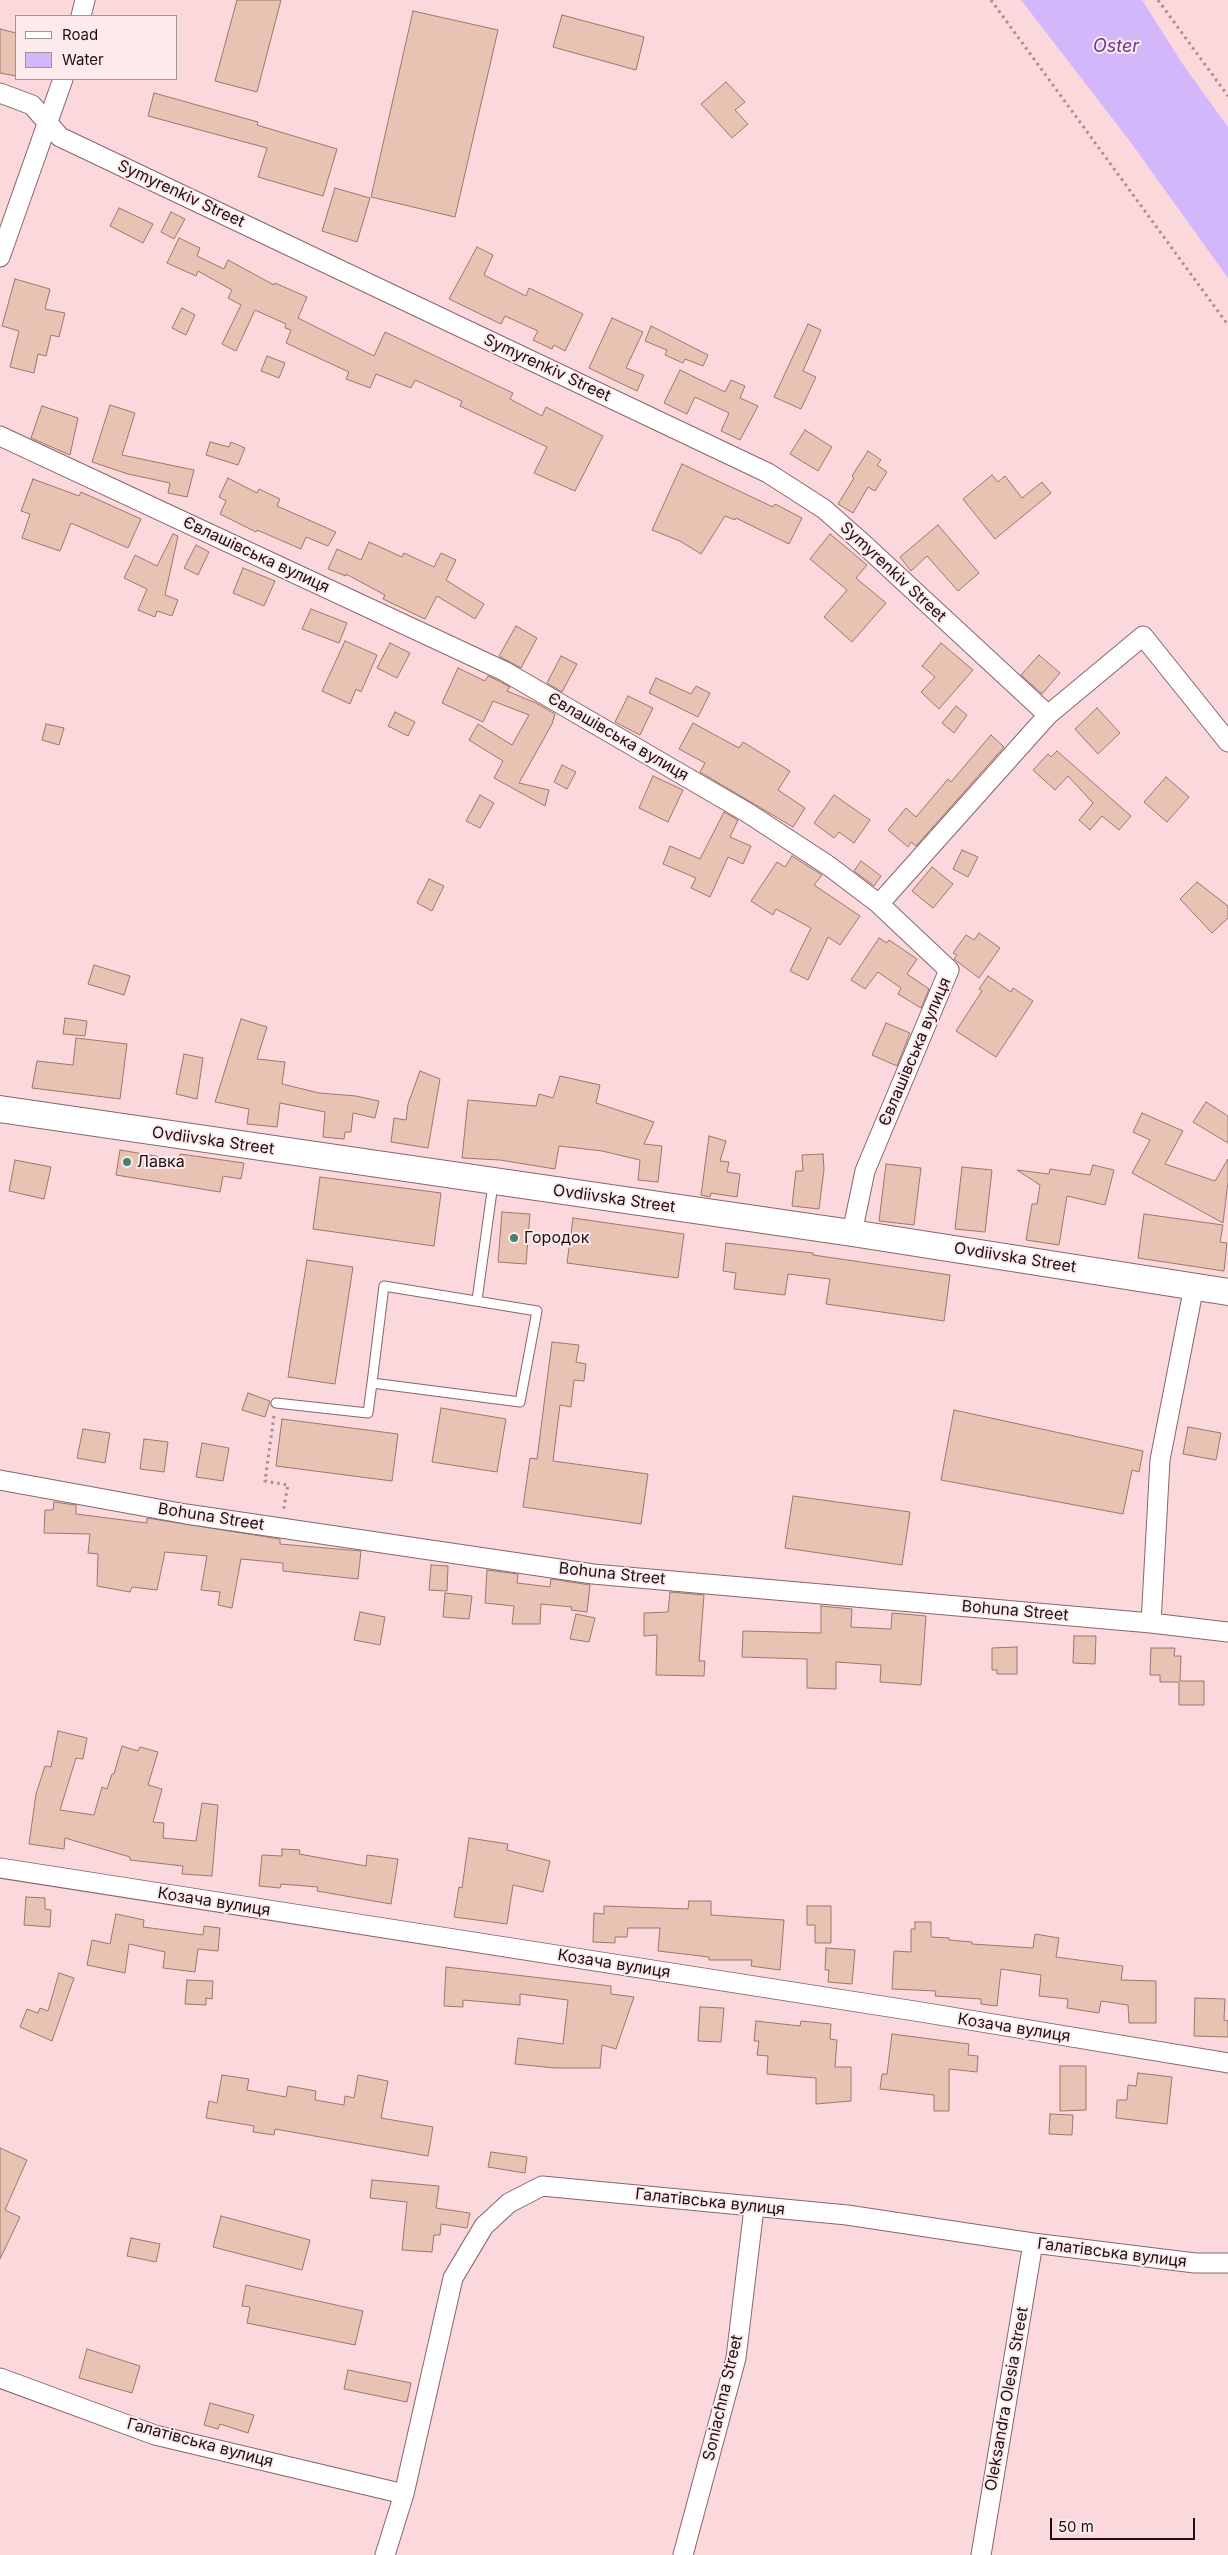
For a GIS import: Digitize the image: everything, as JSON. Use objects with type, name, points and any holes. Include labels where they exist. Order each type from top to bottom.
[{"type":"main road","name":"Ovdiivska Street","points":[[0,1109],[852,1233],[1228,1292]]},
{"type":"street","points":[[81,15],[85,0]]},
{"type":"street","points":[[0,257],[46,120],[63,80]]},
{"type":"street","name":"Symyrenkiv Street","points":[[0,93],[32,105],[60,136],[768,474],[824,509],[1048,715]]},
{"type":"street","name":"Євлашівська вулиця","points":[[0,436],[504,671],[748,813],[829,866],[879,904],[949,970],[865,1172],[852,1233]]},
{"type":"street","points":[[879,904],[1048,715],[1143,636],[1228,742]]},
{"type":"street","points":[[1152,1623],[1160,1460],[1194,1286]]},
{"type":"street","name":"Bohuna Street","points":[[0,1480],[186,1514],[593,1574],[1152,1623],[1228,1632]]},
{"type":"street","name":"Козача вулиця","points":[[0,1868],[921,2012],[1228,2063]]},
{"type":"street","name":"Галатівська вулиця","points":[[386,2555],[404,2494],[453,2278],[484,2226],[509,2204],[542,2186],[637,2194],[754,2208],[847,2215],[1033,2243],[1195,2263],[1228,2263]]},
{"type":"street","name":"Soniachna Street","points":[[683,2555],[736,2358],[754,2208]]},
{"type":"street","name":"Oleksandra Olesia Street","points":[[981,2555],[1033,2243]]},
{"type":"street","name":"Галатівська вулиця","points":[[0,2378],[155,2434],[404,2494]]},
{"type":"lane","points":[[477,1300],[494,1181]]},
{"type":"lane","points":[[276,1403],[368,1412],[384,1286],[477,1300],[537,1312],[520,1402],[372,1383]]},
{"type":"path","points":[[991,0],[1228,325]]},
{"type":"path","points":[[1158,0],[1228,96]]},
{"type":"path","points":[[276,1403],[265,1481],[288,1485],[281,1527]]},
{"type":"water","name":"Oster","points":[[1021,0],[1142,0],[1184,66],[1228,127],[1228,278],[1129,140]]},
{"type":"building","points":[[237,0],[281,0],[257,92],[215,81]]},
{"type":"building","points":[[413,11],[498,30],[455,217],[371,197]]},
{"type":"building","points":[[562,15],[644,37],[636,70],[553,47]]},
{"type":"building","points":[[0,29],[15,33],[15,76],[0,73]]},
{"type":"building","points":[[726,82],[745,102],[735,110],[748,124],[732,138],[701,104]]},
{"type":"building","points":[[154,93],[258,122],[257,125],[337,149],[323,196],[258,177],[267,148],[148,116]]},
{"type":"building","points":[[335,188],[370,198],[357,242],[322,231]]},
{"type":"building","points":[[119,208],[153,224],[143,243],[110,226]]},
{"type":"building","points":[[171,212],[185,219],[174,239],[161,232]]},
{"type":"building","points":[[179,238],[200,248],[197,256],[224,269],[228,260],[274,285],[275,283],[307,297],[298,318],[374,356],[385,332],[513,393],[510,399],[542,416],[546,407],[603,436],[575,491],[534,473],[547,447],[460,406],[462,401],[415,380],[411,388],[376,374],[370,388],[346,379],[349,372],[286,343],[291,330],[285,328],[286,324],[255,310],[236,351],[222,344],[241,305],[228,298],[232,290],[198,271],[196,276],[167,263]]},
{"type":"building","points":[[477,247],[493,255],[484,275],[526,296],[529,288],[583,314],[565,351],[554,345],[552,349],[533,340],[538,331],[505,316],[501,324],[449,299]]},
{"type":"building","points":[[15,279],[50,289],[45,309],[65,313],[59,337],[51,335],[46,356],[38,354],[34,373],[10,367],[19,331],[2,326]]},
{"type":"building","points":[[182,308],[195,315],[186,335],[172,328]]},
{"type":"building","points":[[612,318],[643,332],[626,368],[644,375],[637,391],[589,368]]},
{"type":"building","points":[[808,324],[821,330],[803,371],[816,377],[801,409],[774,397]]},
{"type":"building","points":[[651,326],[708,355],[703,366],[685,359],[683,363],[665,355],[667,350],[645,341]]},
{"type":"building","points":[[267,356],[285,363],[279,378],[261,371]]},
{"type":"building","points":[[680,370],[725,392],[731,380],[745,386],[740,398],[758,406],[740,440],[721,431],[729,413],[695,397],[687,414],[664,403]]},
{"type":"building","points":[[110,405],[135,413],[122,455],[194,470],[187,497],[168,493],[170,483],[128,474],[92,462]]},
{"type":"building","points":[[42,406],[78,418],[70,455],[31,438]]},
{"type":"building","points":[[805,430],[832,447],[818,471],[790,454]]},
{"type":"building","points":[[210,442],[229,447],[231,442],[245,448],[238,465],[206,455]]},
{"type":"building","points":[[868,451],[881,460],[877,465],[887,472],[875,491],[868,487],[853,513],[838,504],[854,478],[852,476]]},
{"type":"building","points":[[682,464],[773,507],[775,504],[802,518],[789,544],[736,518],[735,520],[725,516],[701,554],[680,541],[652,530]]},
{"type":"building","points":[[992,475],[998,482],[1005,476],[1022,498],[1042,482],[1051,493],[995,539],[963,499]]},
{"type":"building","points":[[228,478],[257,493],[259,489],[280,499],[277,506],[336,532],[328,546],[306,537],[301,549],[257,530],[256,532],[220,514],[226,501],[219,497]]},
{"type":"building","points":[[33,479],[79,496],[81,492],[141,519],[128,548],[71,523],[60,551],[22,538],[30,514],[21,511]]},
{"type":"building","points":[[938,525],[979,573],[958,591],[927,556],[911,571],[900,557]]},
{"type":"building","points":[[173,534],[178,536],[165,595],[178,600],[172,616],[157,611],[155,617],[138,610],[147,589],[124,578],[135,555],[157,566]]},
{"type":"building","points":[[830,534],[867,565],[856,578],[886,603],[852,642],[824,617],[847,590],[810,559]]},
{"type":"building","points":[[369,542],[402,557],[404,553],[434,567],[441,553],[456,560],[446,580],[484,604],[475,619],[437,596],[425,619],[383,599],[385,595],[346,574],[346,576],[328,569],[337,549],[361,560]]},
{"type":"building","points":[[196,545],[209,552],[198,575],[184,568]]},
{"type":"building","points":[[243,568],[275,581],[264,606],[233,593]]},
{"type":"building","points":[[311,609],[347,623],[339,643],[302,629]]},
{"type":"building","points":[[516,626],[537,638],[521,668],[499,656]]},
{"type":"building","points":[[345,641],[377,655],[361,692],[356,689],[350,704],[322,691]]},
{"type":"building","points":[[390,643],[410,653],[397,678],[377,668]]},
{"type":"building","points":[[941,643],[973,670],[939,709],[921,692],[935,677],[922,666]]},
{"type":"building","points":[[1039,655],[1060,673],[1042,694],[1021,675]]},
{"type":"building","points":[[561,656],[577,664],[562,692],[547,683]]},
{"type":"building","points":[[458,668],[485,681],[488,676],[499,681],[510,687],[507,691],[536,703],[555,714],[552,724],[519,783],[549,790],[545,806],[494,778],[503,761],[469,740],[478,724],[512,745],[529,715],[493,701],[483,722],[442,703]]},
{"type":"building","points":[[656,678],[691,694],[696,686],[710,693],[698,717],[649,693]]},
{"type":"building","points":[[628,696],[653,708],[640,735],[615,722]]},
{"type":"building","points":[[956,706],[967,715],[954,733],[942,723]]},
{"type":"building","points":[[1097,708],[1120,733],[1098,754],[1075,729]]},
{"type":"building","points":[[395,712],[415,722],[408,736],[388,726]]},
{"type":"building","points":[[693,723],[739,748],[743,742],[790,771],[778,790],[805,808],[793,827],[700,772],[705,763],[679,749]]},
{"type":"building","points":[[46,724],[64,728],[59,745],[42,740]]},
{"type":"building","points":[[991,735],[1004,747],[916,846],[911,842],[908,847],[888,830],[906,808],[916,817],[948,779],[951,782]]},
{"type":"building","points":[[1057,751],[1131,816],[1119,830],[1102,816],[1090,830],[1079,820],[1093,803],[1068,776],[1055,790],[1033,770],[1048,754],[1051,757]]},
{"type":"building","points":[[562,765],[576,772],[567,789],[554,782]]},
{"type":"building","points":[[653,776],[683,790],[668,822],[639,808]]},
{"type":"building","points":[[1166,777],[1189,797],[1167,822],[1144,802]]},
{"type":"building","points":[[480,795],[494,803],[480,828],[466,821]]},
{"type":"building","points":[[834,795],[870,820],[854,843],[839,832],[834,838],[814,823]]},
{"type":"building","points":[[724,812],[738,820],[730,837],[751,846],[743,864],[728,857],[710,897],[691,888],[696,878],[663,864],[670,846],[700,859]]},
{"type":"building","points":[[962,850],[978,857],[968,877],[953,869]]},
{"type":"building","points":[[792,856],[822,875],[814,885],[860,916],[840,945],[828,937],[808,980],[790,971],[811,928],[776,909],[773,915],[751,901],[777,862],[785,867]]},
{"type":"building","points":[[861,861],[881,876],[874,886],[854,871]]},
{"type":"building","points":[[932,867],[953,884],[933,908],[912,891]]},
{"type":"building","points":[[429,879],[444,886],[432,911],[417,903]]},
{"type":"building","points":[[1197,882],[1228,906],[1228,918],[1212,933],[1180,899]]},
{"type":"building","points":[[979,933],[1000,948],[979,978],[954,959],[957,955],[953,953],[966,935],[974,940]]},
{"type":"building","points":[[879,938],[887,943],[889,940],[917,959],[907,974],[929,989],[921,1008],[898,994],[901,988],[878,972],[865,989],[851,980]]},
{"type":"building","points":[[94,965],[130,976],[124,995],[88,984]]},
{"type":"building","points":[[988,976],[1011,992],[1013,988],[1033,1001],[996,1057],[956,1031],[982,991],[979,989]]},
{"type":"building","points":[[65,1018],[87,1021],[85,1036],[63,1034]]},
{"type":"building","points":[[241,1019],[267,1027],[257,1059],[285,1062],[282,1084],[319,1093],[356,1096],[379,1101],[375,1118],[353,1113],[351,1132],[345,1132],[344,1139],[323,1137],[325,1112],[280,1103],[277,1127],[247,1124],[249,1109],[215,1102]]},
{"type":"building","points":[[886,1023],[910,1033],[897,1066],[872,1055]]},
{"type":"building","points":[[76,1038],[127,1044],[120,1099],[32,1088],[37,1061],[73,1065]]},
{"type":"building","points":[[184,1054],[203,1058],[197,1099],[176,1094]]},
{"type":"building","points":[[420,1071],[440,1079],[428,1148],[391,1142],[394,1118],[406,1120],[408,1104]]},
{"type":"building","points":[[560,1076],[600,1085],[596,1103],[654,1122],[644,1144],[662,1146],[658,1182],[638,1180],[640,1160],[602,1151],[559,1146],[555,1169],[500,1160],[462,1158],[468,1100],[536,1106],[539,1094],[553,1098]]},
{"type":"building","points":[[1206,1102],[1228,1116],[1228,1143],[1193,1122]]},
{"type":"building","points":[[1142,1113],[1183,1131],[1165,1164],[1215,1181],[1228,1159],[1228,1182],[1223,1223],[1132,1173],[1150,1140],[1133,1132]]},
{"type":"building","points":[[709,1136],[726,1141],[720,1161],[729,1162],[727,1172],[740,1174],[737,1197],[711,1193],[710,1197],[701,1195]]},
{"type":"building","points":[[120,1150],[179,1160],[180,1154],[244,1163],[241,1179],[223,1176],[220,1192],[116,1175]]},
{"type":"building","points":[[823,1154],[824,1169],[819,1209],[792,1206],[796,1171],[803,1171],[802,1155]]},
{"type":"building","points":[[15,1160],[51,1167],[44,1199],[9,1191]]},
{"type":"building","points":[[886,1164],[921,1168],[914,1225],[879,1221]]},
{"type":"building","points":[[1093,1165],[1114,1170],[1105,1205],[1067,1196],[1059,1245],[1026,1240],[1032,1204],[1037,1204],[1040,1185],[1017,1170],[1049,1174],[1050,1169],[1090,1175]]},
{"type":"building","points":[[962,1167],[992,1170],[985,1232],[955,1229]]},
{"type":"building","points":[[320,1177],[441,1193],[434,1246],[313,1229]]},
{"type":"building","name":"Городок","points":[[502,1212],[530,1214],[526,1264],[498,1262]]},
{"type":"building","points":[[1144,1214],[1223,1225],[1220,1242],[1227,1243],[1224,1271],[1138,1258]]},
{"type":"building","points":[[573,1218],[684,1234],[678,1278],[567,1263]]},
{"type":"building","points":[[726,1243],[813,1253],[813,1255],[950,1275],[944,1321],[826,1304],[830,1279],[788,1274],[785,1295],[734,1289],[736,1273],[723,1271]]},
{"type":"building","points":[[307,1260],[353,1267],[335,1384],[288,1377]]},
{"type":"building","points":[[552,1342],[579,1345],[576,1362],[586,1364],[584,1381],[574,1380],[571,1407],[560,1405],[553,1461],[648,1474],[641,1524],[523,1507],[530,1458],[537,1459]]},
{"type":"building","points":[[248,1393],[270,1401],[265,1417],[242,1410]]},
{"type":"building","points":[[441,1408],[506,1419],[497,1472],[432,1462]]},
{"type":"building","points":[[954,1410],[1143,1451],[1139,1472],[1132,1470],[1123,1514],[941,1480]]},
{"type":"building","points":[[282,1419],[398,1434],[392,1481],[276,1466]]},
{"type":"building","points":[[1188,1427],[1221,1433],[1216,1460],[1183,1454]]},
{"type":"building","points":[[83,1429],[110,1433],[105,1463],[77,1458]]},
{"type":"building","points":[[144,1439],[168,1442],[164,1472],[140,1469]]},
{"type":"building","points":[[202,1443],[229,1448],[223,1481],[196,1477]]},
{"type":"building","points":[[793,1496],[910,1512],[902,1565],[785,1548]]},
{"type":"building","points":[[54,1502],[76,1505],[76,1514],[147,1523],[147,1518],[280,1539],[280,1544],[361,1551],[358,1579],[283,1571],[283,1563],[241,1559],[232,1608],[218,1605],[220,1592],[201,1590],[207,1556],[165,1552],[157,1590],[132,1587],[130,1592],[97,1586],[98,1554],[88,1553],[90,1534],[44,1533],[45,1510],[53,1510]]},
{"type":"building","points":[[431,1565],[448,1566],[447,1591],[429,1590]]},
{"type":"building","points":[[487,1570],[518,1574],[517,1583],[550,1587],[551,1579],[590,1585],[587,1612],[571,1610],[572,1607],[541,1604],[540,1624],[512,1624],[514,1606],[485,1603]]},
{"type":"building","points":[[670,1592],[704,1595],[699,1661],[705,1661],[704,1676],[656,1675],[657,1635],[644,1636],[644,1613],[668,1612]]},
{"type":"building","points":[[445,1593],[472,1596],[469,1619],[443,1617]]},
{"type":"building","points":[[821,1606],[852,1609],[851,1627],[891,1629],[892,1613],[926,1616],[921,1685],[880,1682],[881,1665],[836,1662],[836,1689],[807,1688],[807,1659],[742,1657],[743,1631],[821,1633]]},
{"type":"building","points":[[360,1612],[385,1617],[380,1645],[354,1640]]},
{"type":"building","points":[[576,1614],[595,1618],[589,1642],[570,1639]]},
{"type":"building","points":[[1074,1636],[1096,1636],[1095,1664],[1073,1663]]},
{"type":"building","points":[[1017,1647],[1017,1674],[997,1674],[997,1670],[992,1670],[992,1648]]},
{"type":"building","points":[[1151,1648],[1175,1648],[1174,1656],[1181,1656],[1180,1681],[1204,1681],[1204,1705],[1179,1705],[1179,1682],[1160,1682],[1160,1675],[1150,1675]]},
{"type":"building","points":[[58,1731],[87,1738],[83,1759],[76,1758],[60,1810],[94,1815],[102,1787],[107,1789],[112,1774],[114,1774],[122,1746],[138,1751],[140,1747],[158,1752],[148,1785],[162,1789],[153,1822],[164,1823],[163,1838],[196,1841],[202,1803],[218,1805],[212,1876],[182,1874],[183,1866],[130,1860],[130,1857],[65,1838],[64,1849],[29,1844],[36,1794],[45,1766],[51,1767]]},
{"type":"building","points":[[469,1838],[508,1844],[507,1850],[550,1861],[543,1892],[513,1885],[507,1924],[454,1917],[459,1887],[462,1888]]},
{"type":"building","points":[[282,1849],[300,1850],[299,1854],[366,1866],[367,1855],[398,1859],[391,1904],[317,1891],[318,1887],[281,1884],[280,1888],[259,1886],[262,1855],[282,1856]]},
{"type":"building","points":[[26,1897],[45,1898],[45,1909],[51,1910],[50,1927],[24,1925]]},
{"type":"building","points":[[689,1901],[711,1901],[711,1915],[784,1920],[780,1970],[751,1966],[752,1960],[709,1960],[709,1957],[658,1951],[660,1928],[628,1928],[627,1937],[615,1937],[615,1943],[593,1942],[594,1913],[604,1914],[604,1906],[688,1909]]},
{"type":"building","points":[[807,1906],[831,1906],[831,1943],[815,1943],[815,1925],[807,1925]]},
{"type":"building","points":[[116,1914],[144,1920],[143,1927],[203,1935],[204,1926],[220,1928],[218,1951],[198,1949],[195,1972],[163,1968],[165,1952],[129,1944],[125,1973],[87,1965],[92,1940],[110,1944]]},
{"type":"building","points":[[915,1922],[931,1922],[931,1937],[949,1938],[949,1940],[972,1942],[972,1944],[1033,1948],[1035,1934],[1059,1938],[1056,1957],[1123,1966],[1121,1980],[1156,1981],[1156,2023],[1129,2023],[1128,2005],[1101,2001],[1099,2013],[1067,2008],[1068,1999],[1039,1996],[1041,1975],[1001,1969],[997,2006],[981,2004],[981,1999],[935,1996],[936,1991],[892,1989],[894,1951],[911,1952],[911,1929],[915,1929]]},
{"type":"building","points":[[826,1948],[855,1950],[852,1984],[828,1982],[829,1970],[825,1970]]},
{"type":"building","points":[[446,1967],[611,1986],[611,1994],[634,1997],[616,2049],[602,2045],[600,2068],[555,2068],[515,2064],[518,2038],[563,2044],[568,2000],[520,1994],[520,2005],[463,2000],[463,2007],[444,2006]]},
{"type":"building","points":[[59,1973],[74,1978],[52,2041],[20,2027],[27,2009],[38,2013],[40,2008],[48,2011]]},
{"type":"building","points":[[187,1980],[213,1981],[212,1999],[206,1998],[206,2005],[185,2004]]},
{"type":"building","points":[[1195,1998],[1225,1999],[1224,2020],[1228,2021],[1228,2037],[1194,2036]]},
{"type":"building","points":[[700,2007],[724,2008],[721,2042],[698,2041]]},
{"type":"building","points":[[756,2021],[800,2026],[801,2021],[831,2024],[830,2039],[837,2040],[835,2067],[851,2067],[851,2101],[816,2104],[816,2078],[767,2074],[768,2056],[757,2055],[759,2041],[754,2041]]},
{"type":"building","points":[[892,2034],[969,2044],[968,2055],[978,2056],[977,2072],[949,2069],[949,2111],[934,2111],[934,2095],[880,2089],[882,2074],[887,2074]]},
{"type":"building","points":[[1060,2066],[1086,2066],[1086,2110],[1060,2111]]},
{"type":"building","points":[[1138,2073],[1172,2077],[1167,2124],[1116,2118],[1117,2100],[1127,2100],[1128,2085],[1136,2086]]},
{"type":"building","points":[[222,2075],[249,2079],[247,2090],[286,2097],[288,2086],[316,2091],[315,2100],[344,2105],[345,2096],[354,2098],[358,2075],[388,2081],[381,2118],[433,2127],[428,2156],[275,2129],[274,2135],[253,2132],[254,2126],[206,2118],[209,2101],[217,2103]]},
{"type":"building","points":[[1050,2114],[1073,2115],[1072,2135],[1049,2134]]},
{"type":"building","points":[[0,2148],[27,2160],[5,2210],[20,2217],[0,2259]]},
{"type":"building","points":[[491,2152],[527,2157],[525,2173],[488,2167]]},
{"type":"building","points":[[372,2180],[439,2186],[436,2208],[470,2213],[467,2228],[441,2224],[440,2235],[434,2235],[432,2252],[402,2250],[407,2202],[370,2198]]},
{"type":"building","points":[[221,2216],[310,2240],[302,2270],[213,2247]]},
{"type":"building","points":[[131,2238],[160,2244],[156,2262],[127,2256]]},
{"type":"building","points":[[246,2285],[363,2311],[355,2345],[247,2323],[250,2307],[242,2306]]},
{"type":"building","points":[[87,2349],[140,2366],[132,2393],[79,2378]]},
{"type":"building","points":[[348,2370],[411,2383],[407,2402],[344,2389]]},
{"type":"building","points":[[210,2403],[254,2415],[248,2433],[220,2424],[218,2429],[204,2425]]},
{"type":"place","name":"Лавка","points":[[127,1162]]},
{"type":"place","name":"Городок","points":[[514,1238]]}]
